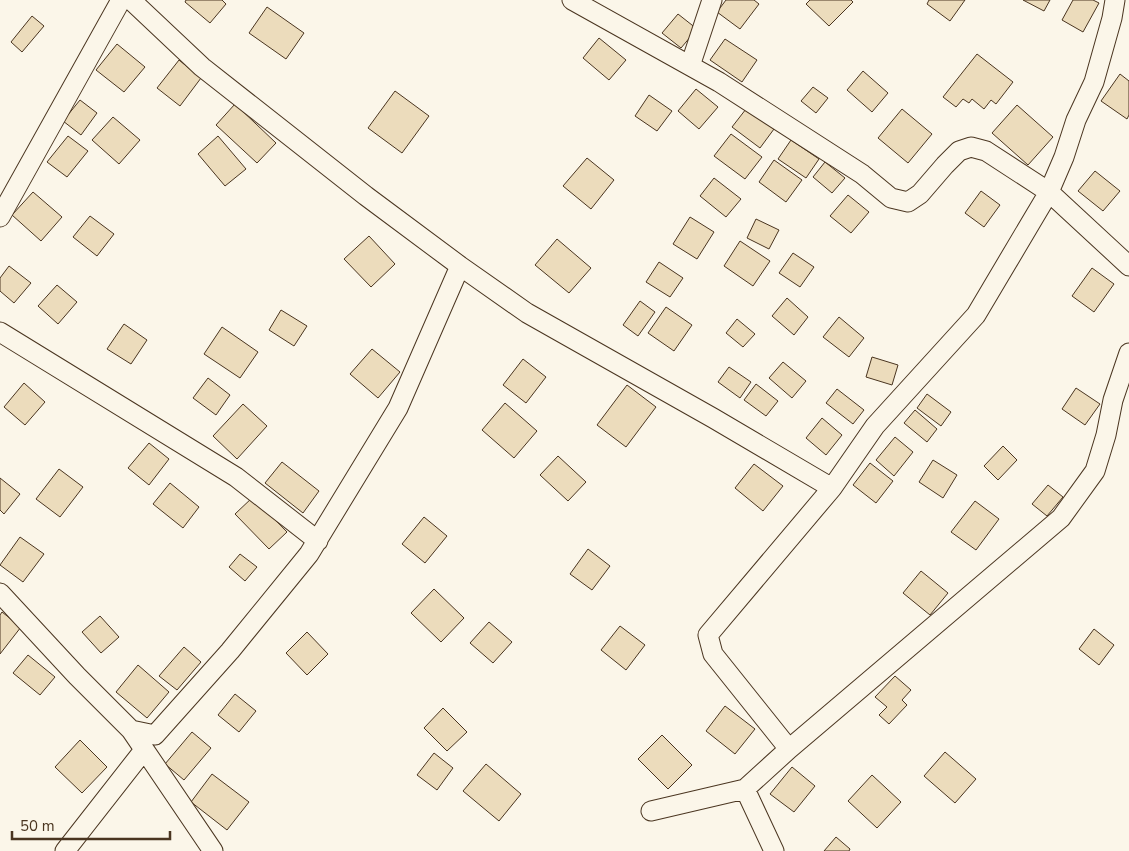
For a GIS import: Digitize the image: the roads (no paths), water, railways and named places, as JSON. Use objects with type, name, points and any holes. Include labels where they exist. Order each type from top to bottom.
[{"type":"street","points":[[0,217],[121,0]]},
{"type":"street","points":[[131,0],[202,67],[366,196],[527,313],[832,488]]},
{"type":"street","points":[[572,0],[720,82],[862,174],[890,198],[908,202],[920,194],[959,151],[971,147],[986,150],[1049,192],[1129,266]]},
{"type":"street","points":[[690,66],[712,0]]},
{"type":"street","points":[[789,749],[714,654],[708,634],[832,488],[875,426],[976,315],[1049,192],[1064,157],[1076,120],[1094,82],[1112,18],[1115,0]]},
{"type":"street","points":[[131,730],[155,735],[230,651],[309,554],[398,408],[460,266]]},
{"type":"street","points":[[0,332],[236,477],[318,541]]},
{"type":"street","points":[[651,811],[745,789],[789,749],[1062,518],[1095,471],[1106,435],[1113,400],[1129,353]]},
{"type":"street","points":[[0,593],[76,676],[131,730],[213,851]]},
{"type":"street","points":[[66,851],[144,750]]},
{"type":"street","points":[[745,789],[774,851]]}]
